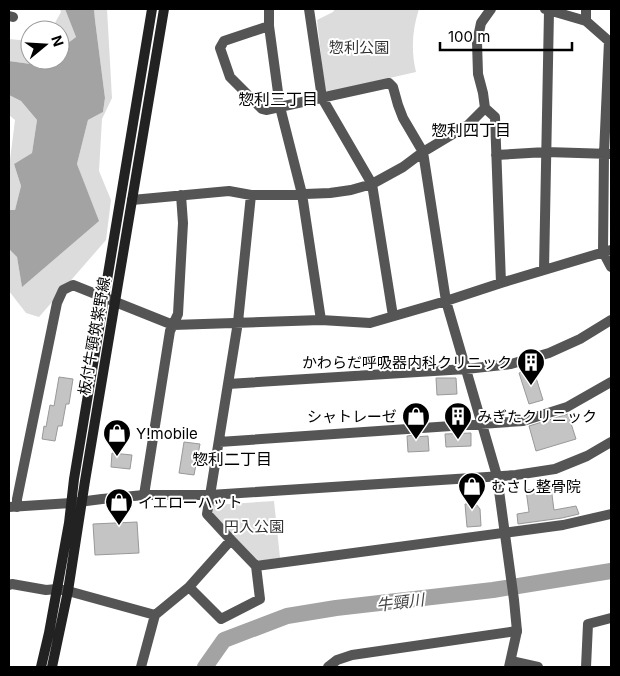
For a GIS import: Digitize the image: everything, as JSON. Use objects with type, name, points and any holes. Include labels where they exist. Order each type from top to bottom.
[{"type":"main road","name":"板付牛頸筑紫野線","points":[[41,667],[69,523],[76,503],[74,479],[152,9]]},
{"type":"main road","name":"板付牛頸筑紫野線","points":[[52,667],[68,591],[76,503],[114,302],[164,9]]},
{"type":"street","points":[[269,9],[269,26],[280,107],[302,194],[321,320]]},
{"type":"street","points":[[309,9],[322,98],[372,184],[393,316]]},
{"type":"street","points":[[491,9],[481,23],[478,42],[478,74],[485,108],[495,117],[501,283]]},
{"type":"street","points":[[586,9],[586,21]]},
{"type":"street","points":[[544,270],[546,10],[586,21],[610,42],[607,251],[611,266]]},
{"type":"street","points":[[269,26],[224,41],[220,48],[230,77],[262,109],[266,110],[390,83],[403,118],[423,152],[446,301],[497,476],[517,631],[510,664],[538,667]]},
{"type":"street","points":[[132,200],[229,191],[251,195],[330,193],[351,190],[372,184],[403,167],[423,152],[468,125],[485,108]]},
{"type":"street","points":[[496,155],[546,152],[608,154]]},
{"type":"street","points":[[144,495],[170,331],[178,314],[183,223],[181,195]]},
{"type":"street","points":[[189,587],[221,619],[260,599],[256,566],[207,514],[238,322],[251,195]]},
{"type":"street","points":[[13,507],[17,499],[57,303],[63,290],[73,285],[173,325],[321,320],[370,323],[607,251]]},
{"type":"street","points":[[228,384],[466,369],[511,364],[549,354],[580,339],[611,320]]},
{"type":"street","points":[[219,442],[523,421],[567,407],[611,382]]},
{"type":"street","points":[[13,507],[76,503],[144,495],[210,495],[497,476],[555,469],[587,456],[611,442]]},
{"type":"street","points":[[256,566],[563,524],[611,514]]},
{"type":"street","points":[[141,667],[155,614],[189,587],[231,540]]},
{"type":"street","points":[[9,585],[68,591],[155,614]]},
{"type":"street","points":[[586,667],[588,624],[611,618]]},
{"type":"street","points":[[328,667],[337,660],[352,655],[517,631]]},
{"type":"green space","points":[[60,9],[65,9],[69,20],[57,20],[61,12]]},
{"type":"green space","points":[[94,9],[107,9],[112,98],[102,119],[99,171],[111,200],[106,240],[39,317],[26,313],[9,291],[9,249],[17,257],[22,286],[98,221],[77,164],[88,120],[103,112],[105,98]]},
{"type":"green space","name":"惣利公園","points":[[335,9],[419,9],[413,40],[416,72],[328,92],[325,90],[317,20],[333,12]]},
{"type":"green space","points":[[70,22],[76,37],[70,42]]},
{"type":"green space","points":[[9,39],[20,40],[20,63],[9,61]]},
{"type":"green space","points":[[9,95],[21,101],[37,120],[32,153],[14,164],[21,186],[15,210],[9,210],[9,168],[15,120],[9,115]]},
{"type":"green space","name":"円入公園","points":[[274,501],[280,558],[257,561],[212,514],[214,505]]},
{"type":"shaded area","points":[[65,9],[94,9],[105,98],[103,112],[88,120],[77,164],[99,221],[22,287],[17,257],[9,249],[9,210],[15,210],[21,186],[14,164],[32,153],[37,120],[21,101],[9,95],[9,61],[20,63],[20,70],[70,70],[70,42],[76,37]]},
{"type":"building","name":"かわらだ呼吸器内科クリニック","points":[[533,368],[543,400],[529,404],[519,373]]},
{"type":"building","points":[[59,377],[73,379],[69,404],[66,404],[62,426],[58,426],[55,441],[42,439],[50,405],[54,406]]},
{"type":"building","points":[[436,378],[456,378],[457,394],[437,395]]},
{"type":"building","points":[[568,414],[576,439],[536,451],[529,426]]},
{"type":"building","name":"みぎたクリニック","points":[[471,433],[471,446],[446,447],[445,434]]},
{"type":"building","points":[[414,435],[414,437],[428,436],[429,451],[408,452],[407,436]]},
{"type":"building","points":[[184,442],[200,444],[194,475],[179,473]]},
{"type":"building","points":[[112,453],[132,455],[130,469],[111,467]]},
{"type":"building","points":[[551,487],[554,510],[576,506],[579,514],[518,524],[517,514],[529,512],[526,490]]},
{"type":"building","points":[[465,504],[476,504],[480,509],[481,526],[467,527]]},
{"type":"building","points":[[137,522],[139,553],[95,555],[93,524]]},
{"type":"waterway","name":"牛頸川","points":[[205,667],[224,640],[287,616],[336,608],[493,590],[611,571]]},
{"type":"place","name":"かわらだ呼吸器内科クリニック","points":[[531,386]]},
{"type":"place","name":"シャトレーゼ","points":[[416,440]]},
{"type":"place","name":"みぎたクリニック","points":[[458,440]]},
{"type":"place","name":"Y!mobile","points":[[117,457]]},
{"type":"place","name":"むさし整骨院","points":[[472,510]]},
{"type":"place","name":"イエローハット","points":[[119,526]]},
{"type":"district","name":"惣利三丁目","points":[[278,99]]},
{"type":"district","name":"惣利四丁目","points":[[471,130]]},
{"type":"district","name":"惣利二丁目","points":[[232,459]]}]
